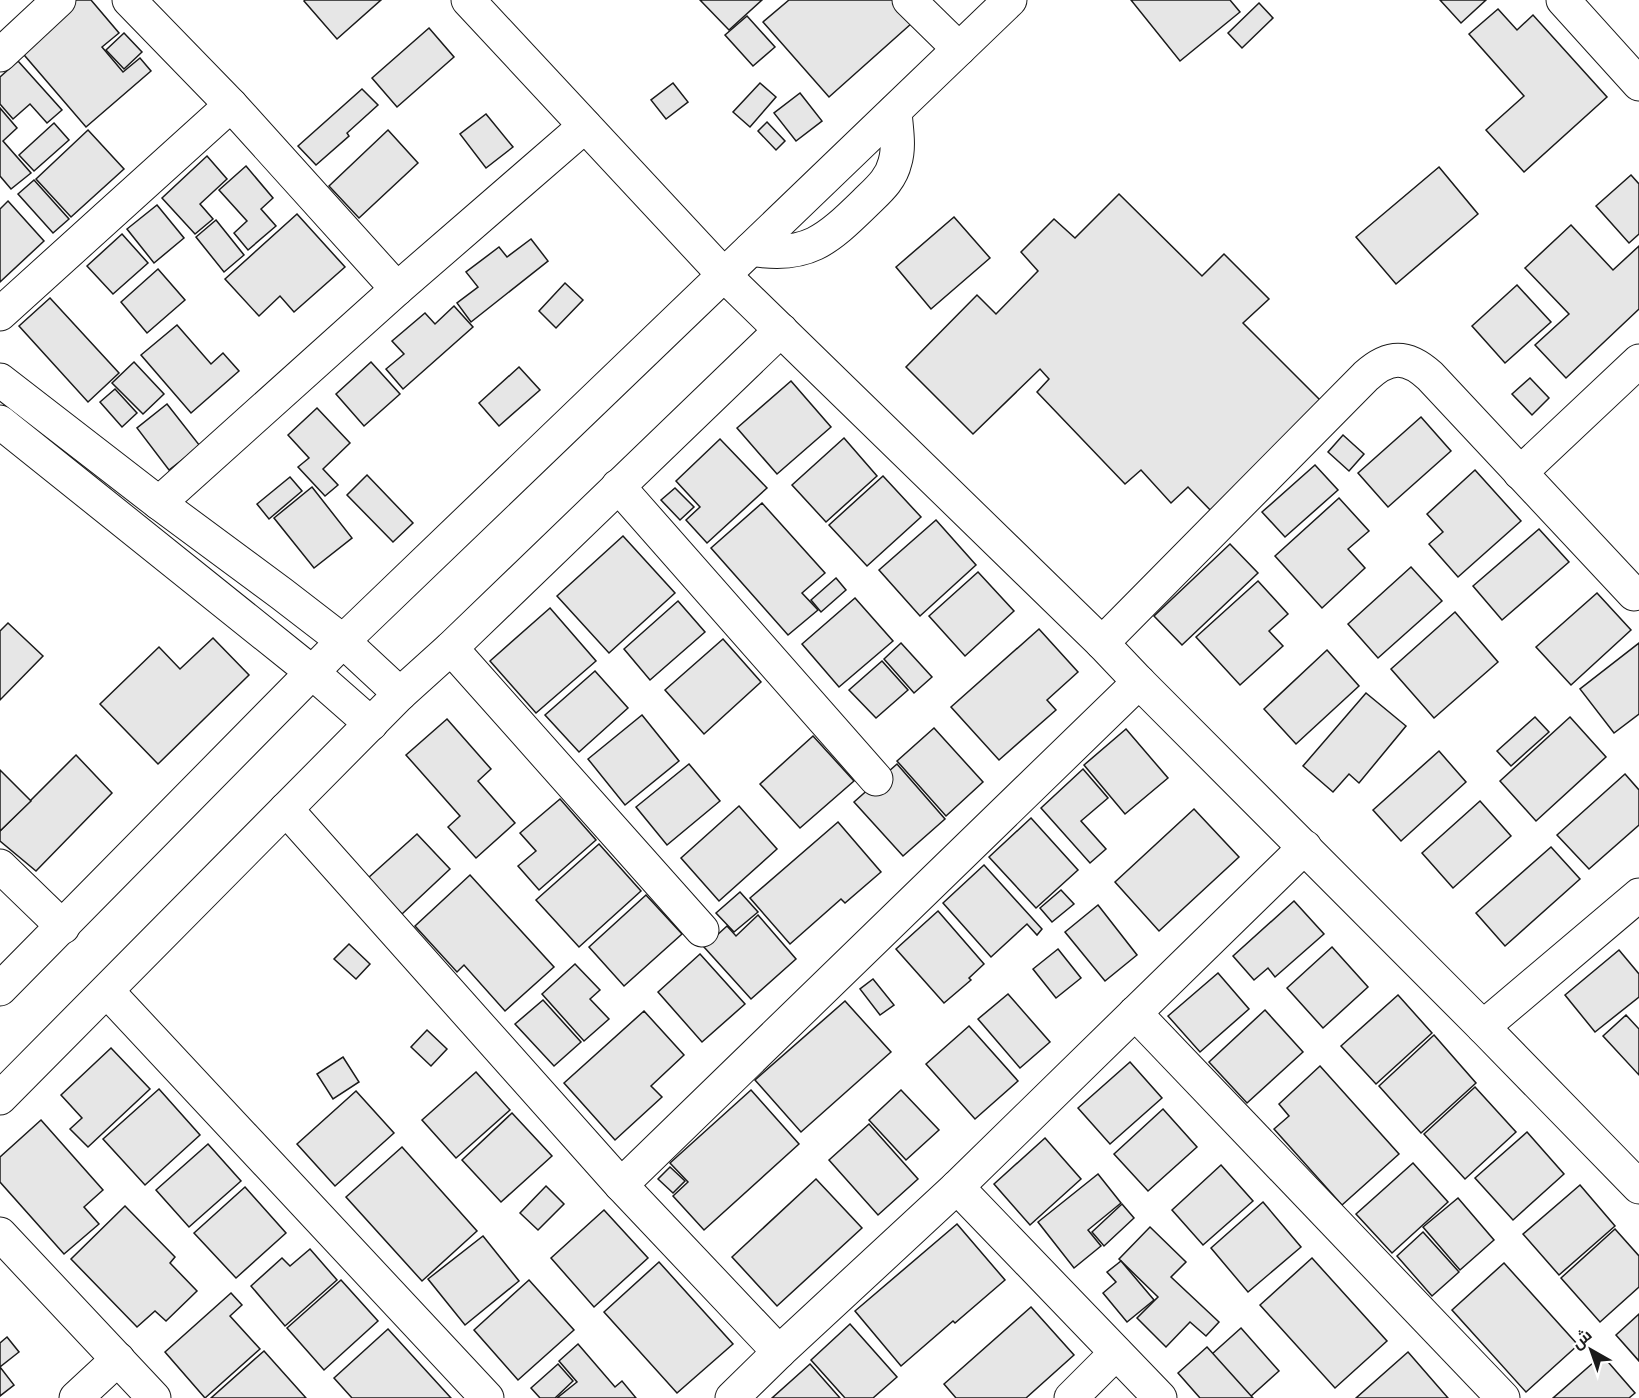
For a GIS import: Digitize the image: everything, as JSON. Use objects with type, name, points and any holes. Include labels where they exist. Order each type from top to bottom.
[{"type":"street","points":[[0,55],[59,0]]},
{"type":"street","points":[[129,0],[231,105],[397,289]]},
{"type":"street","points":[[468,0],[724,275],[1102,643],[1639,1187]]},
{"type":"street","points":[[909,0],[959,49]]},
{"type":"street","points":[[0,989],[343,642],[1010,0]]},
{"type":"street","points":[[1563,0],[1639,84]]},
{"type":"street","points":[[0,314],[231,105]]},
{"type":"street","points":[[751,249],[784,253],[800,250],[815,244],[841,226],[883,185],[891,174],[896,161],[895,111]]},
{"type":"street","points":[[159,503],[397,289],[585,126]]},
{"type":"street","points":[[0,1098],[400,694],[451,648],[781,330]]},
{"type":"street","points":[[1102,643],[1377,366],[1391,361],[1405,361],[1419,366],[1634,594]]},
{"type":"street","points":[[1520,472],[1639,361]]},
{"type":"street","points":[[0,380],[159,503],[282,594],[343,642],[400,694]]},
{"type":"street","points":[[0,422],[312,673],[371,724]]},
{"type":"street","points":[[618,486],[876,779]]},
{"type":"street","points":[[451,648],[702,930]]},
{"type":"street","points":[[621,1185],[1139,682]]},
{"type":"street","points":[[286,808],[621,1185],[779,1352]]},
{"type":"street","points":[[732,1398],[957,1187],[1305,847]]},
{"type":"street","points":[[0,866],[63,927]]},
{"type":"street","points":[[1483,1027],[1639,895]]},
{"type":"street","points":[[107,991],[488,1398]]},
{"type":"street","points":[[1135,1013],[1503,1398]]},
{"type":"street","points":[[957,1187],[1160,1398]]},
{"type":"street","points":[[0,1234],[154,1398]]},
{"type":"street","points":[[1071,1398],[1116,1353]]},
{"type":"street","points":[[76,1398],[118,1359]]},
{"type":"building","points":[[76,0],[91,0],[119,33],[102,47],[123,72],[140,58],[151,71],[86,127],[19,49]]},
{"type":"building","points":[[305,0],[381,0],[337,39]]},
{"type":"building","points":[[700,0],[762,0],[729,30]]},
{"type":"building","points":[[789,0],[892,0],[912,23],[829,97],[763,22]]},
{"type":"building","points":[[1131,0],[1230,0],[1240,12],[1180,61]]},
{"type":"building","points":[[1440,0],[1486,0],[1461,23]]},
{"type":"building","points":[[1259,3],[1273,18],[1242,48],[1228,33]]},
{"type":"building","points":[[1498,9],[1517,30],[1533,15],[1607,97],[1524,172],[1486,130],[1524,96],[1469,34]]},
{"type":"building","points":[[747,16],[775,47],[753,66],[725,35]]},
{"type":"building","points":[[429,28],[454,57],[397,107],[372,78]]},
{"type":"building","points":[[124,33],[142,52],[124,69],[106,50]]},
{"type":"building","points":[[18,61],[62,110],[47,123],[30,104],[13,119],[0,104],[0,77]]},
{"type":"building","points":[[673,83],[688,102],[666,119],[651,100]]},
{"type":"building","points":[[760,83],[776,97],[750,127],[733,112]]},
{"type":"building","points":[[362,89],[378,105],[347,133],[349,136],[316,165],[298,146]]},
{"type":"building","points":[[800,93],[822,121],[796,141],[774,113]]},
{"type":"building","points":[[0,108],[17,128],[3,141],[31,173],[11,189],[0,176]]},
{"type":"building","points":[[486,114],[513,147],[486,168],[460,134]]},
{"type":"building","points":[[767,122],[785,141],[776,150],[758,131]]},
{"type":"building","points":[[54,123],[69,140],[34,171],[19,155]]},
{"type":"building","points":[[88,130],[124,169],[71,217],[36,179]]},
{"type":"building","points":[[388,130],[418,163],[359,218],[329,186]]},
{"type":"building","points":[[207,156],[227,179],[200,204],[213,219],[195,234],[162,198]]},
{"type":"building","points":[[246,166],[273,198],[261,209],[276,226],[248,250],[234,233],[247,221],[219,190]]},
{"type":"building","points":[[1439,167],[1478,214],[1396,284],[1356,237]]},
{"type":"building","points":[[1631,175],[1639,184],[1639,234],[1629,243],[1596,206]]},
{"type":"building","points":[[34,180],[69,219],[53,233],[18,194]]},
{"type":"building","points":[[1119,194],[1202,276],[1224,254],[1269,299],[1243,323],[1328,408],[1215,515],[1188,487],[1171,503],[1141,470],[1125,484],[1037,392],[1049,379],[1040,369],[973,434],[906,367],[977,295],[996,314],[1038,271],[1021,252],[1054,219],[1075,238]]},
{"type":"building","points":[[8,201],[44,241],[0,282],[0,209]]},
{"type":"building","points":[[157,205],[184,238],[154,263],[127,229]]},
{"type":"building","points":[[297,214],[345,267],[294,312],[280,296],[259,316],[225,279]]},
{"type":"building","points":[[954,217],[990,258],[931,309],[896,267]]},
{"type":"building","points":[[216,220],[244,255],[224,272],[196,237]]},
{"type":"building","points":[[1571,225],[1613,270],[1639,246],[1639,309],[1566,378],[1535,345],[1569,314],[1525,268]]},
{"type":"building","points":[[122,234],[148,263],[113,294],[87,266]]},
{"type":"building","points":[[531,239],[548,261],[471,322],[457,303],[478,287],[466,272],[499,247],[507,257]]},
{"type":"building","points":[[158,269],[185,300],[147,333],[121,302]]},
{"type":"building","points":[[565,283],[583,300],[556,328],[539,311]]},
{"type":"building","points":[[1517,285],[1551,322],[1505,363],[1472,326]]},
{"type":"building","points":[[50,298],[119,373],[88,402],[19,326]]},
{"type":"building","points":[[454,306],[473,327],[403,389],[386,369],[404,354],[392,341],[425,313],[435,324]]},
{"type":"building","points":[[177,325],[211,364],[223,353],[239,371],[191,413],[141,355]]},
{"type":"building","points":[[134,362],[164,394],[143,414],[112,383]]},
{"type":"building","points":[[371,362],[400,394],[364,426],[336,394]]},
{"type":"building","points":[[519,367],[540,390],[499,426],[479,403]]},
{"type":"building","points":[[1530,378],[1549,398],[1532,415],[1512,394]]},
{"type":"building","points":[[791,381],[831,427],[777,474],[737,428]]},
{"type":"building","points":[[115,389],[137,413],[122,427],[100,402]]},
{"type":"building","points":[[167,404],[200,446],[169,470],[137,428]]},
{"type":"building","points":[[317,408],[350,443],[323,469],[338,485],[325,496],[298,467],[309,458],[288,435]]},
{"type":"building","points":[[1421,417],[1451,451],[1388,507],[1358,473]]},
{"type":"building","points":[[1343,435],[1364,454],[1349,471],[1328,452]]},
{"type":"building","points":[[844,438],[877,476],[826,522],[792,485]]},
{"type":"building","points":[[720,439],[767,488],[707,543],[686,520],[700,507],[676,481]]},
{"type":"building","points":[[1315,465],[1338,490],[1285,537],[1262,512]]},
{"type":"building","points":[[1475,470],[1521,521],[1458,577],[1429,544],[1443,532],[1427,514]]},
{"type":"building","points":[[367,475],[413,523],[393,542],[347,495]]},
{"type":"building","points":[[883,476],[921,517],[867,566],[829,525]]},
{"type":"building","points":[[290,477],[302,491],[269,519],[257,504]]},
{"type":"building","points":[[312,487],[352,538],[314,568],[274,518]]},
{"type":"building","points":[[675,488],[694,507],[680,520],[661,500]]},
{"type":"building","points":[[1339,498],[1369,531],[1348,549],[1365,568],[1322,608],[1275,556]]},
{"type":"building","points":[[762,503],[825,573],[802,593],[818,610],[788,635],[711,548]]},
{"type":"building","points":[[936,520],[976,565],[920,616],[879,570]]},
{"type":"building","points":[[1539,529],[1569,562],[1502,620],[1473,586]]},
{"type":"building","points":[[623,536],[675,593],[609,653],[557,596]]},
{"type":"building","points":[[1230,544],[1258,573],[1182,645],[1154,616]]},
{"type":"building","points":[[1411,567],[1442,601],[1378,658],[1348,624]]},
{"type":"building","points":[[978,572],[1014,611],[965,656],[929,616]]},
{"type":"building","points":[[836,578],[846,590],[821,612],[811,600]]},
{"type":"building","points":[[1258,581],[1288,614],[1269,631],[1283,646],[1240,685],[1196,637]]},
{"type":"building","points":[[1597,593],[1631,630],[1571,685],[1536,647]]},
{"type":"building","points":[[855,598],[893,641],[839,687],[802,644]]},
{"type":"building","points":[[678,601],[705,632],[650,680],[624,649]]},
{"type":"building","points":[[550,608],[596,661],[536,713],[490,661]]},
{"type":"building","points":[[1455,612],[1498,662],[1434,718],[1391,669]]},
{"type":"building","points":[[8,623],[43,656],[0,700],[0,631]]},
{"type":"building","points":[[1039,629],[1078,672],[1047,700],[1056,710],[999,760],[951,707]]},
{"type":"building","points":[[213,638],[249,675],[158,764],[100,704],[159,647],[180,669]]},
{"type":"building","points":[[723,639],[761,682],[704,734],[665,690]]},
{"type":"building","points":[[901,643],[932,677],[914,693],[884,659]]},
{"type":"building","points":[[1639,643],[1639,714],[1614,733],[1580,689]]},
{"type":"building","points":[[1327,650],[1359,686],[1296,744],[1264,709]]},
{"type":"building","points":[[882,661],[908,690],[876,718],[849,690]]},
{"type":"building","points":[[595,671],[628,708],[579,752],[545,715]]},
{"type":"building","points":[[1366,693],[1406,726],[1359,783],[1349,774],[1333,792],[1303,766]]},
{"type":"building","points":[[642,715],[679,761],[625,805],[588,759]]},
{"type":"building","points":[[1535,717],[1549,732],[1511,766],[1497,751]]},
{"type":"building","points":[[1570,717],[1606,757],[1536,821],[1500,781]]},
{"type":"building","points":[[447,719],[491,769],[478,781],[515,823],[476,858],[448,827],[460,816],[406,755]]},
{"type":"building","points":[[934,728],[983,782],[946,816],[897,761]]},
{"type":"building","points":[[1126,729],[1168,778],[1125,814],[1084,765]]},
{"type":"building","points":[[813,736],[854,781],[800,828],[760,784]]},
{"type":"building","points":[[1439,751],[1466,782],[1401,841],[1373,810]]},
{"type":"building","points":[[76,755],[112,793],[36,871],[0,841],[0,831]]},
{"type":"building","points":[[689,764],[720,801],[667,845],[636,807]]},
{"type":"building","points":[[897,764],[945,819],[903,856],[854,802]]},
{"type":"building","points":[[1083,769],[1108,798],[1081,821],[1106,849],[1090,863],[1041,808]]},
{"type":"building","points":[[0,770],[31,801],[0,831]]},
{"type":"building","points":[[1625,774],[1639,790],[1639,825],[1589,869],[1557,835]]},
{"type":"building","points":[[560,799],[596,840],[539,890],[518,866],[536,851],[520,833]]},
{"type":"building","points":[[1480,801],[1511,836],[1453,888],[1422,853]]},
{"type":"building","points":[[739,806],[777,849],[719,901],[681,858]]},
{"type":"building","points":[[1194,809],[1239,857],[1159,931],[1115,882]]},
{"type":"building","points":[[1031,818],[1078,870],[1036,908],[989,857]]},
{"type":"building","points":[[838,822],[881,872],[845,903],[841,899],[790,944],[750,898]]},
{"type":"building","points":[[417,834],[450,869],[402,914],[368,878]]},
{"type":"building","points":[[599,844],[641,891],[579,947],[536,900]]},
{"type":"building","points":[[1551,847],[1580,879],[1505,946],[1476,913]]},
{"type":"building","points":[[984,865],[1042,929],[1037,935],[1027,924],[991,957],[943,903]]},
{"type":"building","points":[[470,875],[554,967],[505,1011],[464,965],[457,972],[415,926]]},
{"type":"building","points":[[1061,890],[1074,904],[1052,922],[1040,908]]},
{"type":"building","points":[[740,892],[758,912],[734,932],[716,913]]},
{"type":"building","points":[[646,895],[682,934],[624,986],[589,947]]},
{"type":"building","points":[[1294,901],[1324,934],[1275,977],[1268,968],[1254,980],[1233,956]]},
{"type":"building","points":[[1098,905],[1137,955],[1105,981],[1065,932]]},
{"type":"building","points":[[938,911],[984,964],[969,978],[971,980],[944,1003],[896,949]]},
{"type":"building","points":[[758,915],[796,959],[751,999],[704,947],[727,926],[736,936]]},
{"type":"building","points":[[349,944],[370,964],[356,979],[334,959]]},
{"type":"building","points":[[1332,947],[1368,987],[1323,1028],[1287,988]]},
{"type":"building","points":[[1058,949],[1081,978],[1056,998],[1033,969]]},
{"type":"building","points":[[1619,950],[1639,974],[1639,997],[1595,1032],[1565,995]]},
{"type":"building","points":[[700,954],[745,1004],[702,1042],[658,992]]},
{"type":"building","points":[[575,964],[600,990],[590,999],[609,1019],[584,1041],[542,994]]},
{"type":"building","points":[[1218,973],[1249,1009],[1200,1052],[1168,1016]]},
{"type":"building","points":[[873,979],[894,1005],[880,1015],[860,989]]},
{"type":"building","points":[[1008,994],[1050,1042],[1020,1068],[978,1019]]},
{"type":"building","points":[[1398,995],[1432,1033],[1376,1084],[1341,1046]]},
{"type":"building","points":[[543,1000],[581,1042],[554,1066],[515,1024]]},
{"type":"building","points":[[845,1001],[891,1052],[801,1132],[755,1080]]},
{"type":"building","points":[[1265,1010],[1303,1052],[1247,1103],[1209,1062]]},
{"type":"building","points":[[644,1011],[684,1055],[651,1086],[662,1097],[615,1140],[564,1083]]},
{"type":"building","points":[[1626,1015],[1639,1029],[1639,1075],[1603,1036]]},
{"type":"building","points":[[969,1026],[1018,1081],[975,1119],[926,1064]]},
{"type":"building","points":[[427,1030],[447,1049],[431,1066],[411,1047]]},
{"type":"building","points":[[1434,1035],[1476,1083],[1421,1133],[1379,1086]]},
{"type":"building","points":[[111,1048],[150,1089],[88,1147],[70,1129],[82,1118],[61,1095]]},
{"type":"building","points":[[343,1057],[359,1082],[333,1099],[317,1074]]},
{"type":"building","points":[[1130,1062],[1162,1098],[1110,1144],[1078,1108]]},
{"type":"building","points":[[1320,1066],[1399,1154],[1342,1205],[1274,1129],[1289,1116],[1279,1104]]},
{"type":"building","points":[[476,1072],[510,1110],[456,1158],[422,1120]]},
{"type":"building","points":[[1475,1087],[1516,1132],[1465,1179],[1424,1134]]},
{"type":"building","points":[[159,1089],[200,1135],[145,1185],[103,1139]]},
{"type":"building","points":[[751,1090],[799,1144],[704,1230],[673,1196],[688,1182],[670,1163]]},
{"type":"building","points":[[901,1090],[939,1130],[906,1160],[869,1120]]},
{"type":"building","points":[[356,1091],[394,1133],[335,1186],[297,1144]]},
{"type":"building","points":[[1163,1109],[1197,1147],[1148,1191],[1114,1154]]},
{"type":"building","points":[[512,1113],[552,1156],[501,1202],[462,1160]]},
{"type":"building","points":[[41,1120],[103,1190],[84,1207],[99,1224],[64,1254],[0,1182],[0,1157]]},
{"type":"building","points":[[869,1124],[918,1179],[878,1215],[829,1160]]},
{"type":"building","points":[[1527,1132],[1564,1174],[1513,1220],[1475,1178]]},
{"type":"building","points":[[1045,1138],[1081,1179],[1030,1225],[994,1184]]},
{"type":"building","points":[[208,1144],[241,1181],[189,1227],[156,1190]]},
{"type":"building","points":[[402,1147],[477,1231],[422,1281],[346,1197]]},
{"type":"building","points":[[1413,1163],[1448,1202],[1392,1253],[1356,1214]]},
{"type":"building","points":[[1221,1165],[1253,1201],[1203,1245],[1172,1210]]},
{"type":"building","points":[[670,1167],[685,1181],[673,1193],[658,1179]]},
{"type":"building","points":[[1098,1174],[1121,1203],[1088,1230],[1101,1246],[1074,1268],[1038,1222]]},
{"type":"building","points":[[816,1179],[862,1228],[777,1306],[732,1257]]},
{"type":"building","points":[[1580,1185],[1615,1226],[1559,1275],[1523,1234]]},
{"type":"building","points":[[546,1186],[564,1204],[538,1230],[520,1213]]},
{"type":"building","points":[[245,1187],[286,1233],[236,1278],[194,1233]]},
{"type":"building","points":[[1458,1198],[1494,1240],[1460,1270],[1423,1227]]},
{"type":"building","points":[[1263,1202],[1301,1247],[1248,1292],[1211,1248]]},
{"type":"building","points":[[1122,1204],[1134,1218],[1104,1246],[1092,1232]]},
{"type":"building","points":[[125,1206],[175,1257],[170,1263],[197,1291],[166,1321],[155,1311],[137,1327],[71,1259]]},
{"type":"building","points":[[604,1210],[648,1258],[594,1307],[551,1258]]},
{"type":"building","points":[[957,1224],[1005,1280],[901,1366],[855,1311]]},
{"type":"building","points":[[1150,1227],[1186,1262],[1171,1277],[1219,1322],[1206,1336],[1190,1322],[1166,1347],[1137,1318],[1158,1297],[1119,1259]]},
{"type":"building","points":[[1615,1229],[1639,1256],[1639,1287],[1600,1322],[1561,1278]]},
{"type":"building","points":[[1423,1232],[1459,1272],[1432,1296],[1397,1256]]},
{"type":"building","points":[[483,1236],[519,1281],[465,1325],[428,1279]]},
{"type":"building","points":[[310,1249],[337,1280],[285,1326],[251,1286],[282,1258],[290,1266]]},
{"type":"building","points":[[1312,1258],[1387,1341],[1335,1388],[1260,1305]]},
{"type":"building","points":[[1121,1261],[1154,1300],[1127,1322],[1103,1293],[1116,1282],[1107,1272]]},
{"type":"building","points":[[659,1262],[733,1344],[677,1393],[604,1312]]},
{"type":"building","points":[[1504,1263],[1578,1345],[1526,1392],[1452,1310]]},
{"type":"building","points":[[341,1280],[378,1321],[324,1370],[287,1328]]},
{"type":"building","points":[[529,1280],[574,1330],[518,1380],[474,1330]]},
{"type":"building","points":[[231,1293],[242,1305],[230,1316],[260,1349],[205,1398],[165,1352]]},
{"type":"building","points":[[1031,1307],[1074,1355],[1026,1398],[956,1398],[944,1384]]},
{"type":"building","points":[[1639,1314],[1639,1361],[1616,1335]]},
{"type":"building","points":[[850,1324],[897,1377],[873,1398],[845,1398],[811,1360]]},
{"type":"building","points":[[1241,1328],[1279,1371],[1250,1397],[1212,1354]]},
{"type":"building","points":[[388,1329],[451,1398],[352,1398],[334,1378]]},
{"type":"building","points":[[7,1337],[19,1352],[0,1367],[0,1343]]},
{"type":"building","points":[[578,1344],[615,1387],[622,1381],[636,1398],[557,1398],[577,1382],[559,1361]]},
{"type":"building","points":[[1207,1347],[1253,1398],[1200,1398],[1178,1373]]},
{"type":"building","points":[[264,1351],[306,1398],[211,1398]]},
{"type":"building","points":[[1408,1352],[1448,1398],[1356,1398]]},
{"type":"building","points":[[1602,1355],[1635,1393],[1629,1398],[1553,1398]]},
{"type":"building","points":[[558,1364],[573,1381],[555,1398],[540,1398],[531,1388]]},
{"type":"building","points":[[810,1364],[840,1398],[772,1398]]},
{"type":"building","points":[[0,1367],[14,1385],[0,1396]]}]
